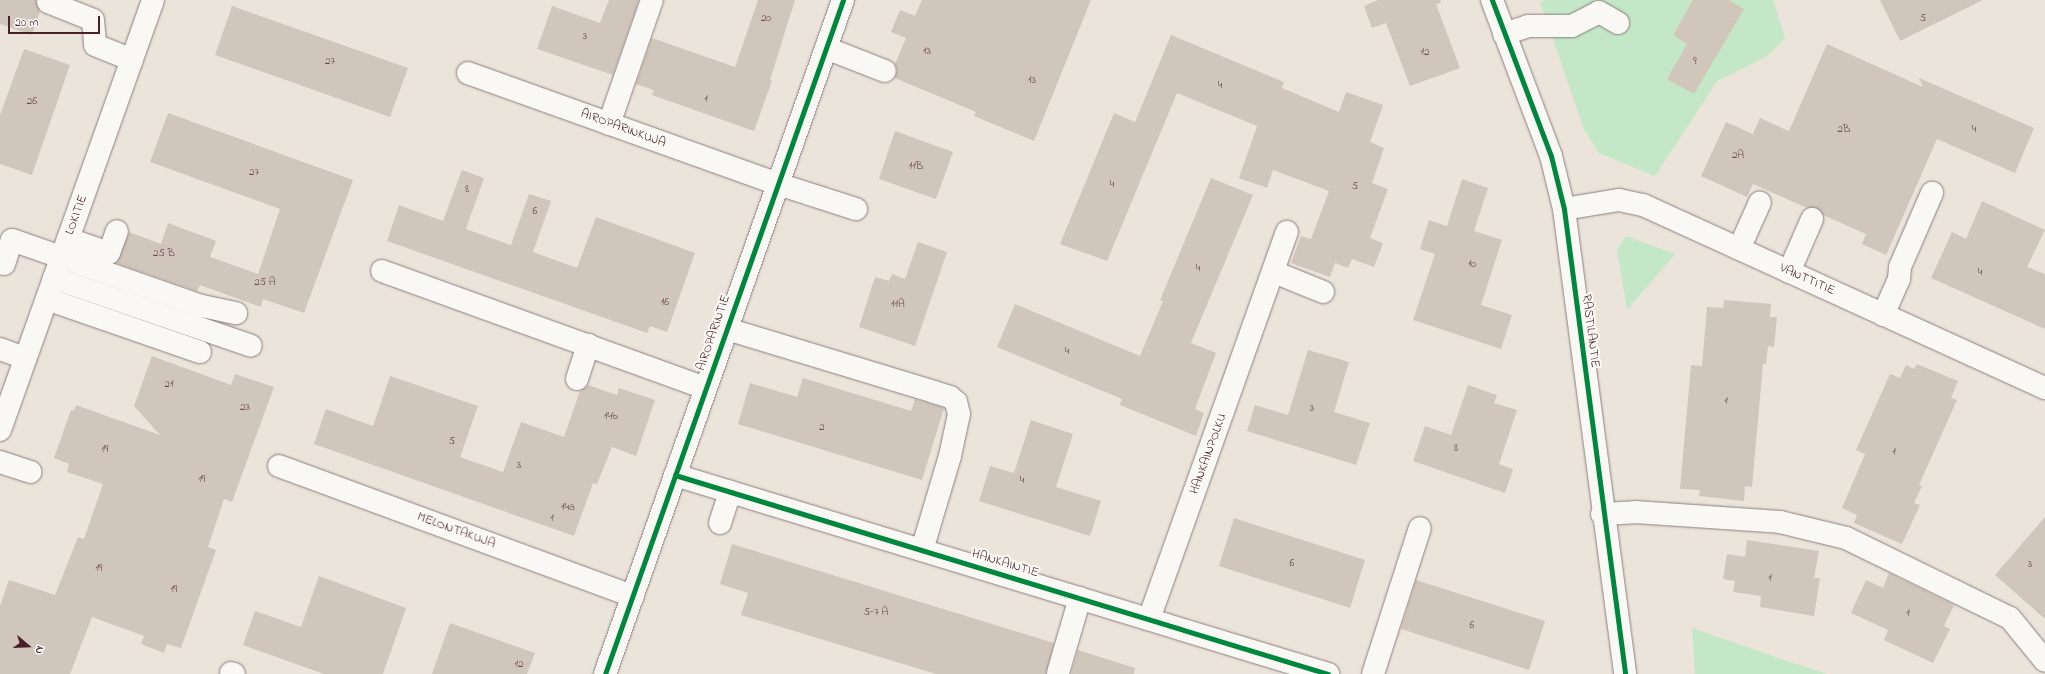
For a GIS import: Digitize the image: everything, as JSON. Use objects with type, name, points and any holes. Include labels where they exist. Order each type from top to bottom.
[{"type":"street","name":"LOKITIE","points":[[0,430],[153,0]]},
{"type":"street","points":[[609,124],[652,0]]},
{"type":"street","name":"AIROPARINTIE","points":[[606,674],[843,0]]},
{"type":"street","name":"RASTILANTIE","points":[[1492,0],[1551,156],[1564,209],[1602,514],[1625,674]]},
{"type":"street","points":[[48,2],[93,20],[95,45],[132,60]]},
{"type":"street","points":[[1504,34],[1528,26],[1572,26],[1599,12],[1618,24]]},
{"type":"street","points":[[826,48],[885,71]]},
{"type":"street","name":"AIROPARINKUJA","points":[[468,73],[778,184],[856,209]]},
{"type":"street","points":[[1883,315],[1899,279],[1900,266],[1932,193]]},
{"type":"street","name":"VANTTITIE","points":[[1564,209],[1619,200],[1643,205],[2045,388]]},
{"type":"street","points":[[1738,249],[1760,202]]},
{"type":"street","points":[[1789,272],[1812,220]]},
{"type":"street","points":[[4,264],[12,240],[109,253],[117,231]]},
{"type":"street","name":"HANKAINPOLKU","points":[[1149,619],[1271,281],[1287,232]]},
{"type":"street","points":[[65,248],[202,306],[236,313]]},
{"type":"street","points":[[382,271],[706,388]]},
{"type":"street","points":[[54,278],[251,346]]},
{"type":"street","points":[[1271,281],[1323,292]]},
{"type":"street","points":[[47,299],[200,352]]},
{"type":"street","points":[[727,329],[950,397],[956,402],[958,414],[950,456],[922,550]]},
{"type":"street","points":[[577,379],[588,345]]},
{"type":"street","points":[[0,349],[25,358]]},
{"type":"street","points":[[0,462],[30,472]]},
{"type":"street","name":"MELONTAKUJA","points":[[279,466],[633,596]]},
{"type":"street","name":"HANKAINTIE","points":[[675,475],[1328,674]]},
{"type":"street","points":[[720,523],[730,492]]},
{"type":"street","points":[[1602,514],[1634,512],[1780,522],[1846,538],[2010,618],[2045,661]]},
{"type":"street","points":[[1373,674],[1420,528]]},
{"type":"street","points":[[1058,674],[1080,598]]},
{"type":"green space","points":[[1546,0],[1773,0],[1785,38],[1768,56],[1717,81],[1655,176],[1599,153],[1584,129],[1540,2]]},
{"type":"green space","points":[[1626,236],[1675,254],[1627,310],[1617,250]]},
{"type":"green space","points":[[1692,628],[1787,661],[1827,674],[1695,674]]},
{"type":"building","points":[[0,0],[36,0],[40,11],[32,35],[0,24]]},
{"type":"building","points":[[609,0],[639,0],[613,75],[537,49],[552,6],[600,23]]},
{"type":"building","points":[[758,0],[795,0],[770,80],[772,81],[754,131],[652,95],[654,90],[636,84],[652,38],[735,67]]},
{"type":"building","points":[[922,0],[1091,0],[1034,141],[974,116],[976,112],[895,78],[897,70],[895,64],[906,38],[891,32],[900,10],[915,16]]},
{"type":"building","points":[[1378,0],[1440,0],[1441,3],[1436,4],[1460,68],[1410,86],[1386,23],[1372,28],[1364,6]]},
{"type":"building","points":[[1693,0],[1729,0],[1744,9],[1694,94],[1667,79],[1687,44],[1673,35]]},
{"type":"building","points":[[1880,0],[1983,0],[1900,41]]},
{"type":"building","points":[[232,6],[408,68],[390,117],[215,55]]},
{"type":"building","points":[[1171,35],[1284,82],[1282,88],[1339,112],[1346,92],[1383,105],[1370,142],[1384,148],[1372,183],[1388,189],[1370,238],[1383,243],[1374,267],[1352,259],[1348,268],[1335,263],[1330,277],[1291,263],[1301,236],[1311,239],[1329,191],[1273,170],[1267,188],[1239,178],[1257,126],[1177,93],[1107,261],[1060,244],[1114,113],[1135,122]]},
{"type":"building","points":[[1827,44],[1923,87],[1919,78],[2034,128],[2015,173],[1937,139],[1886,255],[1862,244],[1866,234],[1823,215],[1817,208],[1807,208],[1753,184],[1747,197],[1701,176],[1726,122],[1753,134],[1760,118],[1789,131]]},
{"type":"building","points":[[24,49],[70,65],[32,175],[0,164],[0,115]]},
{"type":"building","points":[[168,113],[353,180],[304,313],[263,299],[261,307],[200,285],[197,291],[116,263],[129,232],[161,244],[168,223],[216,241],[210,257],[258,274],[280,209],[150,162]]},
{"type":"building","points":[[895,131],[953,152],[936,199],[879,179]]},
{"type":"building","points":[[462,170],[484,178],[466,229],[511,245],[529,194],[551,201],[533,252],[577,268],[596,217],[695,253],[667,332],[650,326],[647,333],[387,241],[399,205],[443,221]]},
{"type":"building","points":[[1211,178],[1253,195],[1191,343],[1216,353],[1195,409],[1204,413],[1196,436],[1120,405],[1122,399],[997,347],[1015,304],[1140,356],[1163,301],[1160,300]]},
{"type":"building","points":[[1462,179],[1488,188],[1474,231],[1502,240],[1481,305],[1512,315],[1501,349],[1413,320],[1435,254],[1420,249],[1429,220],[1447,226]]},
{"type":"building","points":[[1982,201],[2045,230],[2027,267],[2045,274],[2045,329],[1931,278],[1952,232],[1966,239]]},
{"type":"building","points":[[918,242],[947,252],[915,346],[859,327],[875,277],[889,281],[892,274],[905,279]]},
{"type":"building","points":[[1724,300],[1771,304],[1770,317],[1777,317],[1774,347],[1768,346],[1766,364],[1763,364],[1752,487],[1745,486],[1744,501],[1699,496],[1700,490],[1680,489],[1691,365],[1702,366],[1707,307],[1723,308]]},
{"type":"building","points":[[1308,350],[1349,362],[1334,412],[1370,423],[1356,465],[1247,431],[1255,405],[1288,415]]},
{"type":"building","points":[[152,356],[231,385],[235,374],[274,387],[232,502],[224,499],[208,547],[216,550],[181,648],[167,644],[164,653],[141,644],[144,636],[92,617],[70,674],[0,674],[0,606],[9,580],[55,595],[78,537],[84,539],[103,484],[67,472],[69,464],[54,458],[71,410],[74,411],[76,405],[160,435],[134,406]]},
{"type":"building","points":[[1917,364],[1958,381],[1951,398],[1957,400],[1919,485],[1922,486],[1914,503],[1920,505],[1902,544],[1854,523],[1857,515],[1842,508],[1865,454],[1856,450],[1890,374],[1900,378],[1906,365],[1914,369]]},
{"type":"building","points":[[390,376],[478,406],[460,457],[503,472],[521,422],[564,437],[580,391],[588,385],[617,395],[619,388],[655,400],[636,456],[612,447],[597,484],[593,483],[574,536],[314,444],[326,409],[373,426]]},
{"type":"building","points":[[803,378],[911,411],[915,399],[944,408],[922,480],[738,424],[750,383],[797,397]]},
{"type":"building","points":[[1468,385],[1497,395],[1494,403],[1517,410],[1499,464],[1513,469],[1505,493],[1413,461],[1425,426],[1451,435]]},
{"type":"building","points":[[1031,420],[1073,434],[1056,487],[1101,501],[1090,536],[979,501],[990,466],[1014,473]]},
{"type":"building","points":[[2045,517],[2045,619],[1995,575]]},
{"type":"building","points":[[1234,518],[1365,560],[1350,608],[1219,566]]},
{"type":"building","points":[[1747,540],[1819,551],[1814,578],[1820,578],[1814,616],[1760,607],[1761,596],[1733,592],[1735,581],[1723,579],[1727,554],[1745,557]]},
{"type":"building","points":[[732,544],[1054,643],[1046,674],[936,674],[741,615],[748,593],[720,584]]},
{"type":"building","points":[[1889,573],[1954,605],[1944,626],[1950,629],[1933,663],[1884,640],[1888,630],[1851,613],[1866,580],[1883,588]]},
{"type":"building","points":[[319,576],[406,608],[383,674],[324,674],[243,645],[255,611],[301,627]]},
{"type":"building","points":[[1416,580],[1545,621],[1529,670],[1401,629]]},
{"type":"building","points":[[450,623],[535,653],[527,674],[432,674]]},
{"type":"building","points":[[1078,650],[1135,668],[1134,674],[1071,674]]},
{"type":"cycle path","points":[[605,674],[843,0]]},
{"type":"cycle path","points":[[1492,0],[1551,156],[1564,209],[1625,674]]},
{"type":"cycle path","points":[[675,475],[1328,674]]}]
